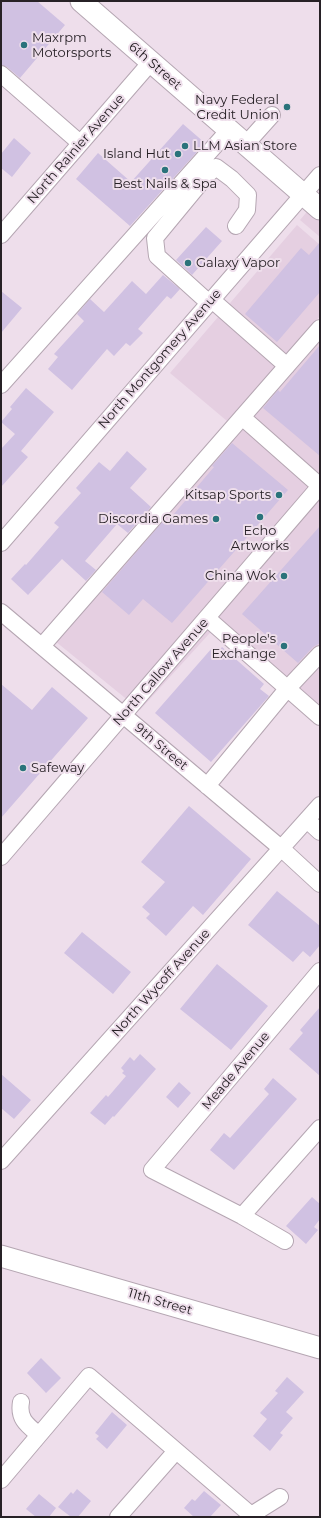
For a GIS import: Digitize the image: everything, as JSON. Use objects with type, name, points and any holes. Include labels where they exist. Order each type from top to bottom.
[{"type":"main road","name":"6th Street","points":[[81,1],[320,209]]},
{"type":"main road","name":"11th Street","points":[[1,1256],[320,1348]]},
{"type":"street","name":"North Rainier Avenue","points":[[4,225],[152,62]]},
{"type":"street","points":[[1,74],[80,143]]},
{"type":"street","points":[[246,144],[272,115]]},
{"type":"street","points":[[1,385],[229,130]]},
{"type":"street","points":[[236,226],[247,210],[248,194],[216,167],[207,175],[155,238],[157,256],[287,366]]},
{"type":"street","name":"North Montgomery Avenue","points":[[1,543],[320,175]]},
{"type":"street","points":[[42,646],[320,328]]},
{"type":"street","points":[[242,417],[320,486]]},
{"type":"street","name":"North Callow Avenue","points":[[1,857],[320,486]]},
{"type":"street","name":"9th Street","points":[[1,612],[282,848],[320,884]]},
{"type":"street","points":[[207,618],[320,717]]},
{"type":"street","points":[[207,786],[287,689],[320,654]]},
{"type":"street","name":"North Wycoff Avenue","points":[[1,1162],[320,805]]},
{"type":"street","points":[[307,820],[320,832]]},
{"type":"street","name":"Meade Avenue","points":[[242,1216],[152,1170],[320,971]]},
{"type":"street","points":[[285,1241],[242,1216],[320,1128]]},
{"type":"street","points":[[1,1480],[89,1376],[249,1516],[280,1497]]},
{"type":"street","points":[[20,1402],[20,1414],[22,1419],[39,1435]]},
{"type":"street","points":[[118,1517],[176,1451]]},
{"type":"shaded area","points":[[320,196],[320,237],[300,220]]},
{"type":"shaded area","points":[[297,225],[320,245],[320,316],[227,421],[170,373]]},
{"type":"shaded area","points":[[320,325],[320,714],[218,624],[140,710],[50,637]]},
{"type":"building","name":"Maxrpm Motorsports","points":[[1,1],[37,1],[65,25],[20,78],[7,67],[1,65]]},
{"type":"building","points":[[183,124],[205,143],[130,226],[76,179],[98,153],[131,182]]},
{"type":"building","points":[[14,138],[31,153],[12,177],[1,168],[1,154]]},
{"type":"building","points":[[206,227],[222,241],[192,275],[176,260]]},
{"type":"building","points":[[320,242],[320,292],[277,342],[245,314],[301,248],[309,255]]},
{"type":"building","points":[[163,275],[180,289],[171,299],[167,296],[138,329],[143,333],[130,346],[126,343],[114,356],[107,349],[72,390],[48,369],[58,357],[54,354],[84,321],[77,314],[90,299],[104,312],[132,281],[146,294]]},
{"type":"building","points":[[1,291],[22,308],[1,333]]},
{"type":"building","points":[[320,345],[320,456],[263,408],[278,390],[280,392]]},
{"type":"building","points":[[26,388],[54,412],[21,451],[28,457],[1,487],[1,449],[15,434],[1,422],[12,409],[10,407]]},
{"type":"building","points":[[232,443],[288,490],[172,623],[143,599],[129,615],[102,592],[165,519],[168,521],[214,467],[212,466]]},
{"type":"building","points":[[127,451],[147,469],[130,488],[151,507],[128,533],[117,524],[85,561],[96,570],[86,581],[62,559],[28,595],[11,579],[25,564],[26,565],[59,527],[54,523],[81,493],[76,488],[99,462],[110,471]]},
{"type":"building","points":[[320,526],[320,643],[313,647],[298,663],[242,614]]},
{"type":"building","points":[[222,647],[264,684],[260,689],[269,696],[211,762],[155,713],[212,648],[217,653]]},
{"type":"building","name":"Safeway","points":[[1,684],[32,710],[52,687],[88,718],[1,818]]},
{"type":"building","points":[[189,806],[251,859],[203,915],[193,906],[166,936],[146,918],[150,914],[142,907],[165,882],[141,862]]},
{"type":"building","points":[[277,891],[320,926],[320,945],[310,957],[303,951],[293,962],[248,925]]},
{"type":"building","points":[[82,932],[131,972],[113,994],[64,953]]},
{"type":"building","points":[[217,964],[268,1006],[231,1050],[180,1009]]},
{"type":"building","points":[[320,1007],[320,1076],[289,1049],[303,1033],[300,1030]]},
{"type":"building","points":[[140,1054],[156,1069],[114,1117],[113,1116],[105,1125],[90,1113],[106,1095],[108,1097],[126,1076],[122,1073],[124,1071],[121,1068],[130,1057],[134,1061]]},
{"type":"building","points":[[1,1074],[31,1100],[14,1119],[1,1108]]},
{"type":"building","points":[[273,1078],[297,1099],[234,1170],[210,1150],[224,1133],[230,1138],[269,1094],[264,1089]]},
{"type":"building","points":[[179,1082],[191,1093],[178,1108],[166,1097]]},
{"type":"building","points":[[312,1197],[320,1204],[320,1219],[314,1227],[318,1230],[306,1244],[286,1226]]},
{"type":"building","points":[[41,1358],[61,1378],[46,1393],[27,1373]]},
{"type":"building","points":[[287,1377],[304,1392],[286,1412],[293,1418],[280,1433],[283,1435],[270,1451],[253,1436],[267,1419],[260,1413],[278,1393],[275,1391]]},
{"type":"building","points":[[112,1412],[127,1425],[107,1449],[96,1439],[99,1436],[95,1433]]},
{"type":"building","points":[[77,1489],[91,1501],[78,1517],[71,1517],[58,1507],[71,1492],[73,1494]]},
{"type":"building","points":[[204,1491],[221,1505],[210,1517],[194,1517],[184,1508],[192,1499],[195,1501]]},
{"type":"building","points":[[39,1494],[56,1508],[49,1517],[36,1517],[26,1509]]},
{"type":"place","name":"Maxrpm Motorsports","points":[[24,45]]},
{"type":"place","name":"Navy Federal Credit Union","points":[[287,107]]},
{"type":"place","name":"LLM Asian Store","points":[[185,146]]},
{"type":"place","name":"Island Hut","points":[[178,154]]},
{"type":"place","name":"Best Nails & Spa","points":[[165,170]]},
{"type":"place","name":"Galaxy Vapor","points":[[188,263]]},
{"type":"place","name":"Kitsap Sports","points":[[279,495]]},
{"type":"place","name":"Echo Artworks","points":[[260,517]]},
{"type":"place","name":"Discordia Games","points":[[216,519]]},
{"type":"place","name":"China Wok","points":[[284,576]]},
{"type":"place","name":"People's Exchange","points":[[284,646]]},
{"type":"place","name":"Safeway","points":[[23,768]]}]
